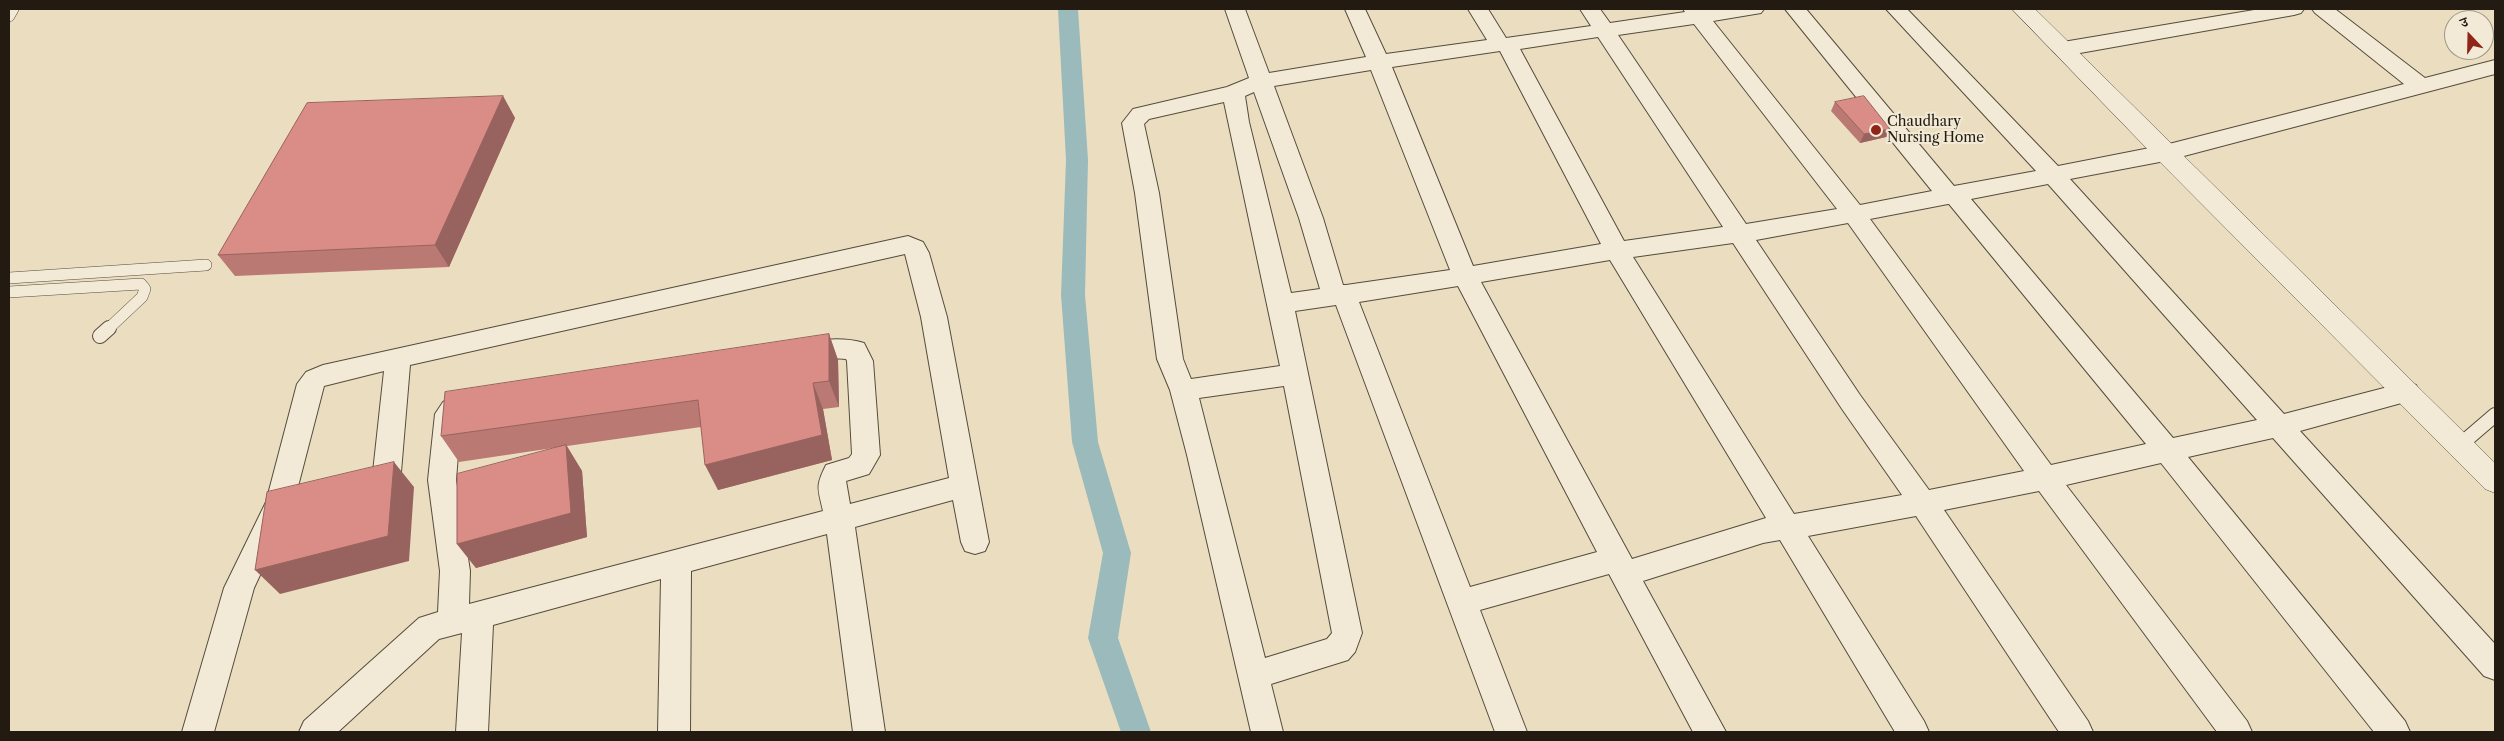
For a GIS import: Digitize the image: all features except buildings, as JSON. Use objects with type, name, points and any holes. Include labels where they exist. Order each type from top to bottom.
[{"type":"street","points":[[1235,9],[1263,81],[1339,295],[1462,602],[1511,732]]},
{"type":"street","points":[[1355,9],[1379,62],[1466,276],[1710,732]]},
{"type":"street","points":[[1478,9],[1504,44],[1617,250],[1913,732]]},
{"type":"street","points":[[1590,9],[1851,402],[1923,503],[2077,732]]},
{"type":"street","points":[[1267,732],[1202,455],[1183,390],[1170,359],[1147,193],[1133,123],[1137,117],[1147,111],[1233,93],[1263,81],[1379,62],[1605,30],[1696,13],[1754,9]]},
{"type":"street","points":[[1795,9],[2167,451],[2394,732]]},
{"type":"street","points":[[1896,9],[2053,176],[2495,666]]},
{"type":"street","points":[[2023,9],[2165,154],[2495,481]]},
{"type":"street","points":[[2177,9],[2197,26]]},
{"type":"street","points":[[2063,49],[2293,9]]},
{"type":"street","points":[[2322,9],[2420,86]]},
{"type":"street","points":[[1696,13],[1854,214],[2045,478],[2236,732]]},
{"type":"street","points":[[1281,304],[1466,276],[1617,250],[1739,234],[2053,176],[2165,154],[2495,67]]},
{"type":"street","points":[[1233,93],[1238,122],[1281,304],[1340,588],[1346,633],[1344,642],[1337,650],[1253,676]]},
{"type":"street","points":[[198,732],[238,588],[280,502],[288,477],[310,384],[315,379],[323,376],[590,314],[908,245],[914,248],[917,254],[934,317],[963,486],[975,542]]},
{"type":"street","points":[[771,358],[839,348],[855,350],[860,361],[866,455],[859,466],[836,473],[831,484],[840,521],[868,732]]},
{"type":"street","points":[[387,472],[398,358]]},
{"type":"street","points":[[1183,390],[1295,374]]},
{"type":"street","points":[[1462,602],[1620,566],[1763,530],[1923,503],[2167,451],[2278,426],[2407,392]]},
{"type":"street","points":[[472,403],[462,404],[450,410],[442,480],[454,571],[466,619],[472,732]]},
{"type":"street","points":[[315,732],[430,628],[840,521],[963,486]]},
{"type":"street","points":[[674,732],[676,564]]},
{"type":"lane","points":[[9,16],[13,9]]},
{"type":"lane","points":[[9,278],[206,266]]},
{"type":"lane","points":[[9,292],[141,284],[145,289],[142,297],[100,336]]},
{"type":"lane","points":[[2460,445],[2495,415]]},
{"type":"waterway","points":[[1068,9],[1077,160],[1073,295],[1085,442],[1117,553],[1103,638],[1136,732]]},
{"type":"place","name":"Chaudhary Nursing Home","points":[[1876,130]]}]
